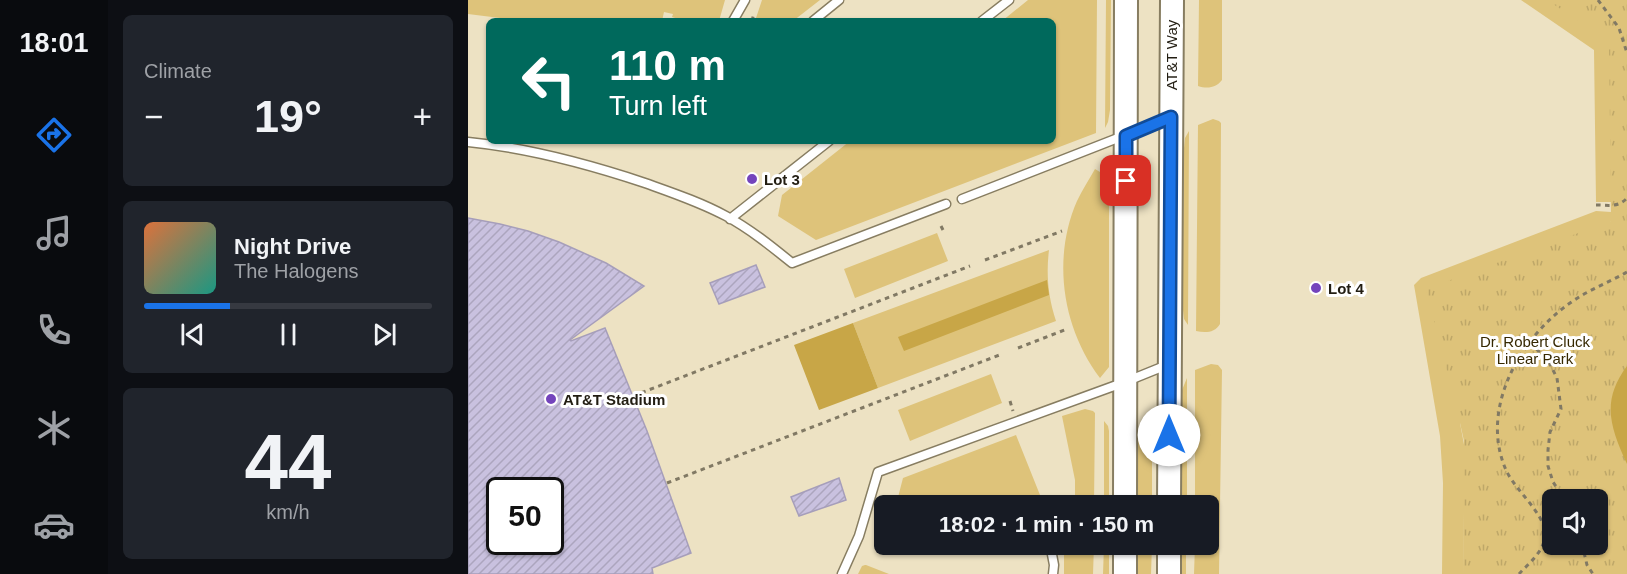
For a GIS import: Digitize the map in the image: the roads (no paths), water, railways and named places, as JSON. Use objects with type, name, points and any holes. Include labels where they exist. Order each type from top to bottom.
[{"type":"main road","points":[[1125,495],[1126,0]]},
{"type":"main road","name":"AT&T Way","points":[[1169,495],[1172,0]]},
{"type":"main road","points":[[1125,555],[1125,574]]},
{"type":"main road","points":[[1169,555],[1169,574]]},
{"type":"lane","points":[[734,18],[736,0]]},
{"type":"lane","points":[[735,18],[745,0]]},
{"type":"lane","points":[[817,18],[838,0]]},
{"type":"lane","points":[[986,18],[1009,0]]},
{"type":"lane","points":[[962,198],[1171,117]]},
{"type":"lane","points":[[468,142],[517,149],[596,168],[683,196],[730,219],[762,239],[792,263],[946,204]]},
{"type":"lane","points":[[730,219],[825,144]]},
{"type":"lane","points":[[842,574],[859,536],[878,472],[1170,364]]},
{"type":"lane","points":[[1052,555],[1053,574]]},
{"type":"place","name":"Lot 3","points":[[752,179]]},
{"type":"place","name":"Lot 4","points":[[1316,288]]},
{"type":"place","name":"AT&T Stadium","points":[[551,399]]},
{"type":"park label","name":"Dr. Robert Cluck Linear Park","points":[[1535,350]]}]
